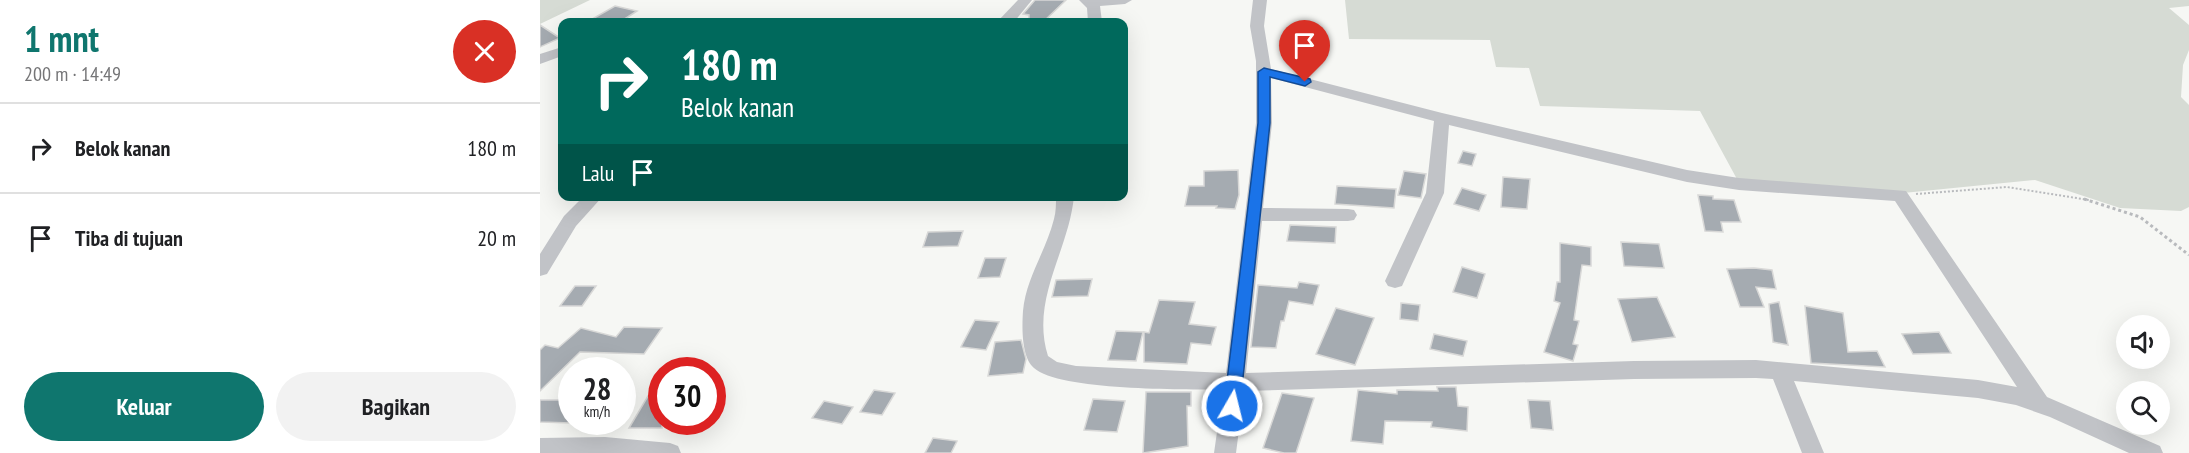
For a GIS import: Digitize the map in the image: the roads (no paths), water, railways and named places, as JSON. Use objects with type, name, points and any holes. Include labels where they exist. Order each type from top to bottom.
[{"type":"street","points":[[1012,18],[1025,0]]},
{"type":"street","points":[[1088,1],[1125,0]]},
{"type":"street","points":[[1225,453],[1264,123],[1264,72],[1257,26],[1260,0]]},
{"type":"street","points":[[1088,1],[1095,11],[1095,18]]},
{"type":"street","points":[[540,59],[558,52]]},
{"type":"street","points":[[1264,72],[1442,118],[1710,180],[1900,195],[2039,403]]},
{"type":"street","points":[[1395,281],[1435,193],[1442,118]]},
{"type":"street","points":[[540,269],[570,222],[590,201]]},
{"type":"street","points":[[1065,201],[1063,219],[1038,285],[1033,311],[1035,348],[1039,361],[1052,370],[1076,375],[1235,382],[1665,369],[1756,369],[1978,389],[2016,396],[2039,403],[2151,453]]},
{"type":"street","points":[[1253,214],[1348,215]]},
{"type":"street","points":[[1780,372],[1813,453]]},
{"type":"street","points":[[540,448],[605,447],[670,453]]}]
